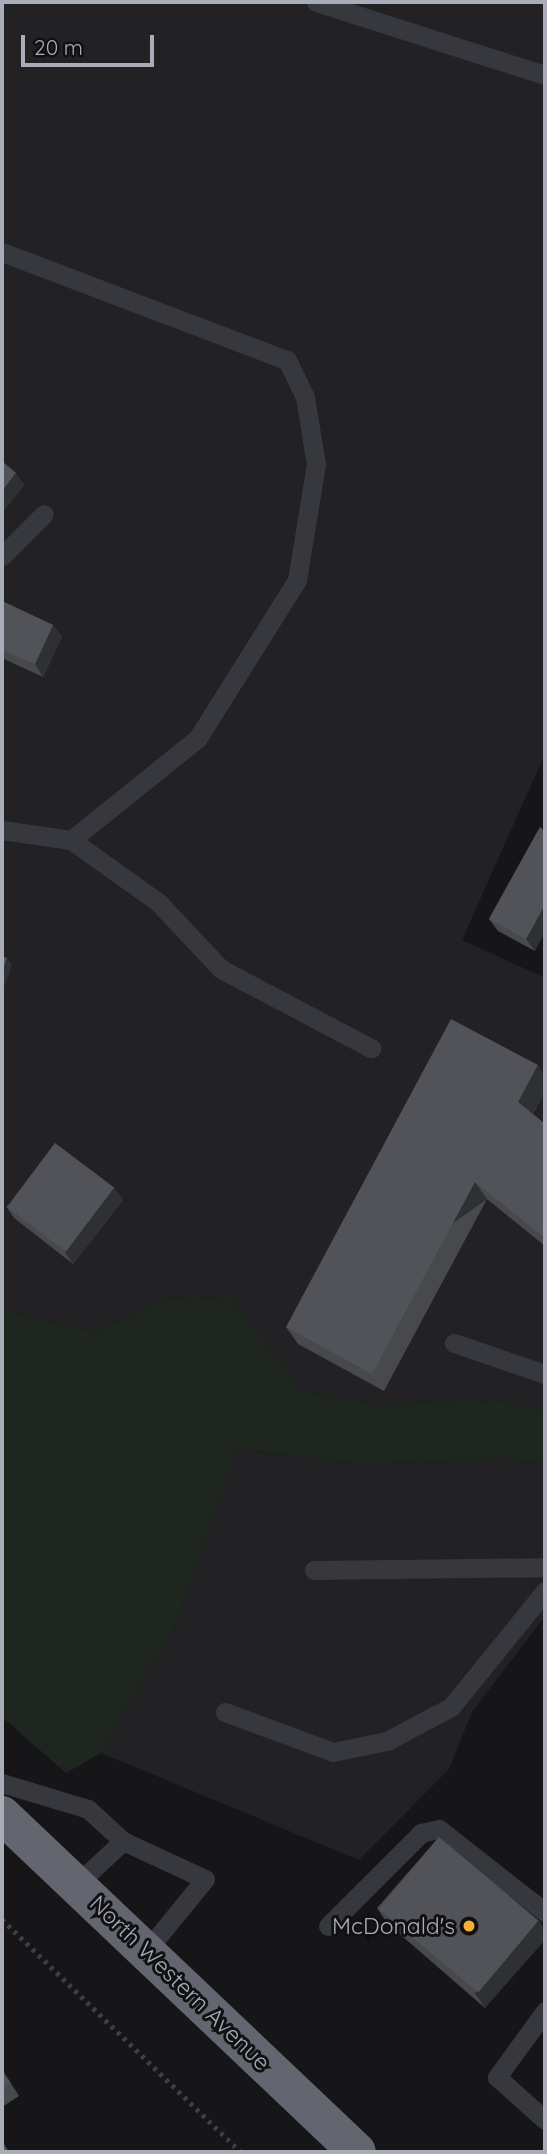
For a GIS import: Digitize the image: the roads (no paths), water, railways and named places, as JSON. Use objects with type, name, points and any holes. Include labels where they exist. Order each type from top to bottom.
[{"type":"highway","name":"North Western Avenue","points":[[2,1815],[357,2152]]},
{"type":"lane","points":[[316,2],[545,75]]},
{"type":"lane","points":[[2,252],[287,359],[305,397],[316,464],[297,580],[198,738],[71,840]]},
{"type":"lane","points":[[2,556],[44,514]]},
{"type":"lane","points":[[2,830],[71,840],[158,902],[221,969],[372,1048]]},
{"type":"lane","points":[[454,1343],[545,1374]]},
{"type":"lane","points":[[314,1570],[545,1567]]},
{"type":"lane","points":[[225,1712],[332,1752],[387,1741],[451,1707],[545,1591]]},
{"type":"lane","points":[[2,1783],[88,1809],[124,1841],[205,1879],[147,1950]]},
{"type":"lane","points":[[328,1926],[421,1833],[439,1829],[545,1912]]},
{"type":"lane","points":[[77,1884],[124,1841]]},
{"type":"lane","points":[[545,2011],[496,2077],[545,2120]]},
{"type":"place","name":"McDonald's","points":[[469,1926]]}]
